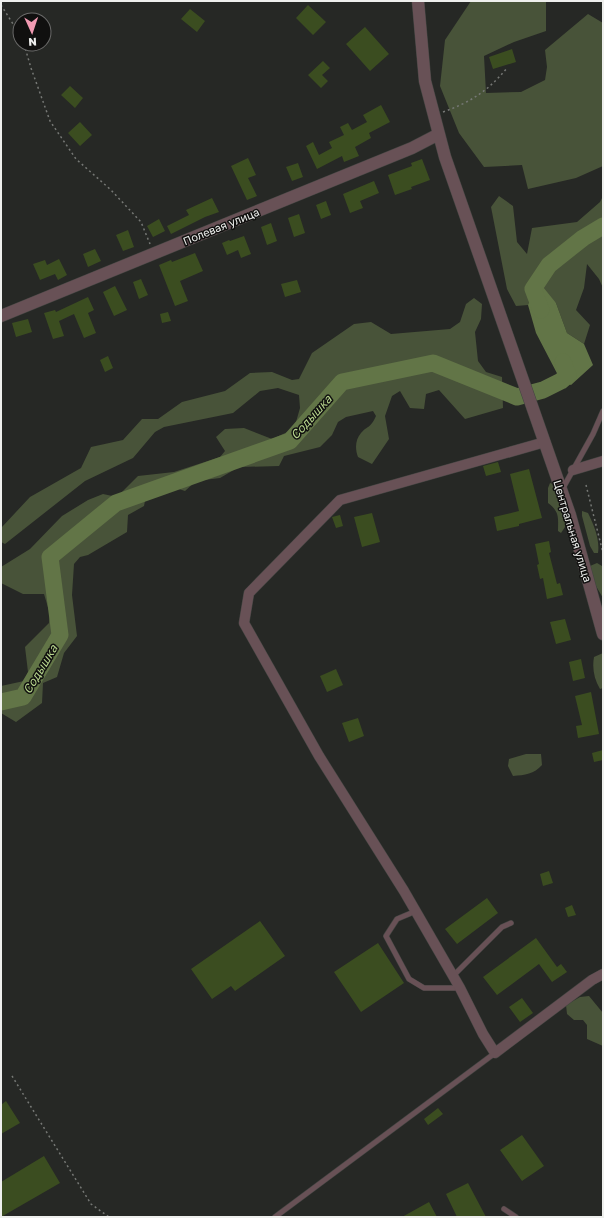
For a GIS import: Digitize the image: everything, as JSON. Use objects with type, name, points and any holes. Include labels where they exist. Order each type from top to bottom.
[{"type":"street","name":"Центральная улица","points":[[418,1],[425,81],[450,172],[562,490],[603,634]]},
{"type":"street","name":"Полевая улица","points":[[1,316],[412,148],[439,134]]},
{"type":"street","points":[[545,442],[340,500],[249,592],[244,623],[319,756],[416,911],[460,988],[482,1034],[494,1053],[592,980],[603,974]]},
{"type":"street","points":[[573,470],[603,461]]},
{"type":"lane","points":[[562,490],[593,434],[603,411]]},
{"type":"lane","points":[[416,911],[397,919],[386,936],[409,979],[424,988],[460,988]]},
{"type":"lane","points":[[453,976],[502,927],[511,923]]},
{"type":"lane","points":[[275,1217],[494,1053]]},
{"type":"lane","points":[[504,1209],[516,1217]]},
{"type":"path","points":[[1,5],[12,22]]},
{"type":"path","points":[[26,52],[50,121],[76,159],[111,190],[141,222],[154,254]]},
{"type":"path","points":[[446,111],[473,98],[494,84],[506,68]]},
{"type":"path","points":[[586,485],[603,553]]},
{"type":"path","points":[[12,1076],[90,1204],[109,1217]]},
{"type":"shaded area","points":[[471,1],[546,1],[546,31],[514,42],[484,56],[486,93],[521,92],[545,80],[547,67],[545,50],[588,14],[603,23],[603,166],[576,178],[528,189],[522,165],[484,167],[459,133],[440,86],[445,40]]},
{"type":"shaded area","points":[[499,196],[513,206],[517,242],[527,254],[532,228],[577,222],[600,202],[603,196],[603,288],[599,279],[587,264],[584,288],[576,310],[590,325],[584,344],[567,333],[556,303],[533,289],[528,305],[516,306],[507,289],[491,207]]},
{"type":"shaded area","points":[[543,287],[556,303],[567,333],[584,344],[593,365],[571,385],[561,381],[536,333],[528,305],[533,289]]},
{"type":"shaded area","points":[[474,298],[482,304],[481,319],[475,332],[478,361],[486,372],[502,377],[503,408],[465,419],[439,390],[426,394],[424,409],[410,408],[400,391],[392,396],[385,416],[389,439],[372,464],[358,457],[356,448],[359,436],[370,425],[376,416],[373,411],[346,417],[338,422],[332,435],[320,447],[284,456],[279,466],[239,467],[220,478],[196,481],[185,491],[158,482],[146,496],[144,506],[128,515],[127,532],[88,555],[80,557],[74,564],[72,595],[77,636],[64,653],[57,677],[43,683],[42,703],[16,722],[1,713],[1,686],[24,681],[28,672],[25,647],[49,623],[50,614],[44,594],[23,594],[1,583],[1,567],[30,549],[62,516],[88,500],[103,494],[117,497],[138,476],[174,472],[220,457],[225,451],[216,437],[225,429],[244,428],[272,439],[294,429],[300,408],[299,395],[278,388],[260,391],[233,413],[164,427],[155,432],[133,458],[85,481],[5,544],[1,542],[2,527],[30,497],[81,468],[91,447],[123,440],[142,419],[158,419],[182,402],[225,391],[250,373],[272,372],[292,380],[299,379],[312,353],[354,324],[371,322],[391,334],[450,329],[460,322],[466,304]]},
{"type":"shaded area","points":[[550,483],[553,484],[565,519],[565,527],[561,533],[558,531],[558,519],[555,509],[548,503],[548,488]]},
{"type":"shaded area","points":[[582,511],[588,513],[594,528],[598,543],[598,553],[594,553],[590,546]]},
{"type":"shaded area","points":[[597,563],[602,566],[603,598],[590,576],[590,566]]},
{"type":"shaded area","points":[[603,653],[603,688],[600,689],[593,669],[593,661],[594,657]]},
{"type":"shaded area","points":[[526,754],[541,754],[542,765],[529,774],[513,776],[508,766],[509,759]]},
{"type":"shaded area","points":[[589,996],[603,1013],[603,1046],[587,1039],[587,1025],[583,1020],[574,1020],[567,1014],[566,1005],[580,997]]},
{"type":"building","points":[[308,5],[326,22],[313,35],[296,18]]},
{"type":"building","points":[[190,9],[205,21],[197,32],[181,19]]},
{"type":"building","points":[[365,27],[389,54],[370,71],[346,44]]},
{"type":"building","points":[[512,49],[516,62],[493,69],[489,57]]},
{"type":"building","points":[[323,61],[330,68],[322,75],[328,81],[321,88],[308,75]]},
{"type":"building","points":[[70,86],[83,98],[75,108],[61,95]]},
{"type":"building","points":[[381,105],[390,122],[369,133],[371,138],[355,147],[359,156],[344,162],[342,156],[317,169],[306,146],[313,142],[319,155],[332,148],[329,142],[344,135],[340,127],[348,123],[352,130],[367,122],[363,115]]},
{"type":"building","points":[[80,122],[92,135],[80,146],[68,133]]},
{"type":"building","points":[[248,158],[256,175],[248,178],[257,196],[247,200],[231,166]]},
{"type":"building","points":[[422,159],[430,180],[395,195],[388,175],[412,166],[411,163]]},
{"type":"building","points":[[298,163],[303,177],[292,181],[286,167]]},
{"type":"building","points":[[374,181],[379,193],[360,201],[363,208],[350,213],[343,194]]},
{"type":"building","points":[[212,198],[219,212],[205,217],[171,234],[167,226],[189,215],[186,210]]},
{"type":"building","points":[[326,201],[331,215],[321,219],[316,205]]},
{"type":"building","points":[[299,214],[305,233],[294,237],[288,218]]},
{"type":"building","points":[[159,219],[165,231],[153,237],[147,226]]},
{"type":"building","points":[[271,223],[277,241],[267,245],[261,227]]},
{"type":"building","points":[[128,230],[134,247],[123,251],[116,235]]},
{"type":"building","points":[[244,236],[251,254],[241,258],[238,250],[227,255],[222,243]]},
{"type":"building","points":[[95,249],[101,261],[88,267],[83,254]]},
{"type":"building","points":[[195,253],[203,271],[180,281],[188,301],[175,306],[159,265],[171,260],[172,262]]},
{"type":"building","points":[[59,259],[67,275],[58,280],[55,274],[40,280],[33,264],[45,260],[47,265]]},
{"type":"building","points":[[141,279],[148,295],[139,299],[133,282]]},
{"type":"building","points":[[297,280],[301,292],[285,297],[281,284]]},
{"type":"building","points":[[115,286],[127,310],[114,316],[103,292]]},
{"type":"building","points":[[88,297],[94,310],[88,313],[96,333],[84,338],[74,314],[59,321],[64,336],[53,339],[44,313],[55,310],[56,312]]},
{"type":"building","points":[[168,312],[171,321],[162,323],[160,314]]},
{"type":"building","points":[[28,319],[32,332],[16,337],[12,323]]},
{"type":"building","points":[[108,356],[113,368],[105,372],[100,360]]},
{"type":"building","points":[[498,462],[501,472],[486,476],[483,466]]},
{"type":"building","points":[[529,469],[542,518],[519,524],[519,526],[497,531],[494,517],[519,511],[510,474]]},
{"type":"building","points":[[372,513],[380,542],[362,547],[354,517]]},
{"type":"building","points":[[340,515],[343,526],[336,528],[332,517]]},
{"type":"building","points":[[549,541],[551,552],[549,553],[557,584],[560,583],[563,595],[547,599],[543,578],[540,579],[535,544]]},
{"type":"building","points":[[565,619],[571,640],[556,644],[550,622]]},
{"type":"building","points":[[581,659],[585,678],[573,681],[569,662]]},
{"type":"building","points":[[336,669],[343,685],[327,692],[320,676]]},
{"type":"building","points":[[591,692],[599,734],[578,738],[576,726],[582,725],[575,696]]},
{"type":"building","points":[[358,718],[364,736],[349,742],[342,723]]},
{"type":"building","points":[[603,750],[603,760],[594,762],[592,753]]},
{"type":"building","points":[[549,871],[553,883],[543,886],[540,874]]},
{"type":"building","points":[[487,898],[498,913],[457,944],[445,929]]},
{"type":"building","points":[[572,905],[576,915],[568,917],[565,908]]},
{"type":"building","points":[[260,921],[285,956],[235,991],[231,986],[212,999],[191,969]]},
{"type":"building","points":[[536,938],[557,967],[561,964],[567,972],[552,982],[539,964],[497,995],[483,977]]},
{"type":"building","points":[[378,943],[404,983],[361,1012],[334,972]]},
{"type":"building","points":[[522,998],[533,1013],[520,1022],[509,1007]]},
{"type":"building","points":[[6,1101],[20,1123],[1,1134],[1,1105]]},
{"type":"building","points":[[438,1108],[443,1114],[428,1125],[424,1119]]},
{"type":"building","points":[[522,1135],[544,1166],[522,1181],[500,1150]]},
{"type":"building","points":[[44,1156],[60,1183],[1,1217],[1,1182]]},
{"type":"building","points":[[468,1183],[486,1217],[457,1217],[446,1194]]},
{"type":"building","points":[[429,1202],[437,1217],[402,1217]]},
{"type":"waterway","name":"Содышка","points":[[541,310],[533,289],[549,265],[583,238],[603,226]]},
{"type":"waterway","name":"Содышка","points":[[1,702],[23,697],[60,635],[50,557],[116,503],[290,441],[342,382],[433,363],[517,397],[543,390],[561,381],[568,375],[563,362]]}]
